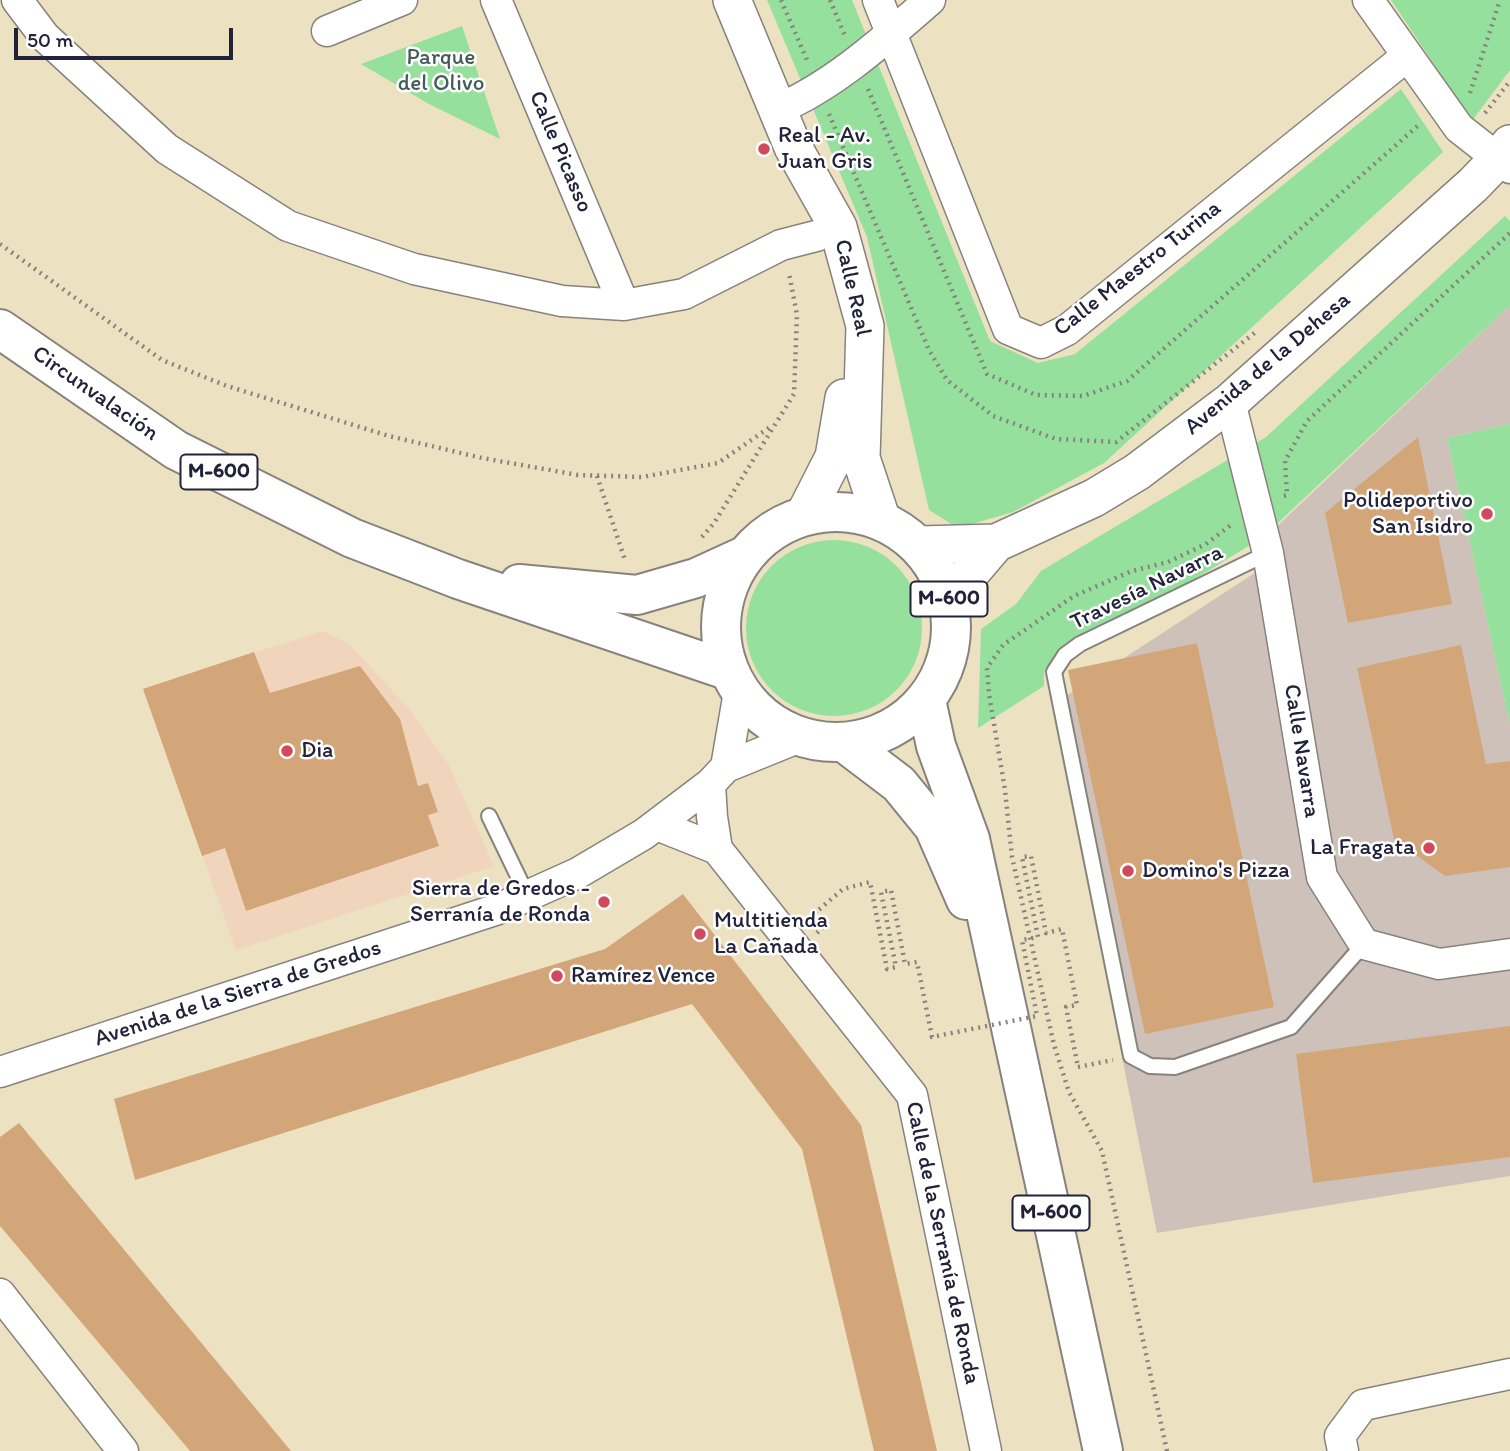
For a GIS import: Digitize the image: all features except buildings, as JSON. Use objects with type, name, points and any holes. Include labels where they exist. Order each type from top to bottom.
[{"type":"highway","name":"Circunvalación","points":[[0,329],[176,450],[352,538],[458,579]]},
{"type":"highway","name":"M-600","points":[[843,511],[882,520],[919,545],[937,569],[949,598],[952,634],[944,669],[926,700],[890,730],[845,743],[800,737],[765,720],[733,681],[720,640],[720,611],[728,582],[744,556],[771,531],[804,516],[843,511]]},
{"type":"highway","name":"M-600","points":[[458,579],[637,595],[696,578],[744,556]]},
{"type":"highway","name":"M-600","points":[[458,579],[733,681]]},
{"type":"highway","name":"M-600","points":[[926,700],[936,746],[970,838],[1103,1451]]},
{"type":"highway","name":"M-600","points":[[845,743],[899,784],[934,827],[999,975]]},
{"type":"street","points":[[17,0],[45,37],[167,149],[288,226],[414,269],[562,301],[624,304],[684,295],[798,241]]},
{"type":"street","points":[[327,32],[402,0]]},
{"type":"street","name":"Calle Picasso","points":[[496,0],[624,304]]},
{"type":"street","name":"Calle Real","points":[[732,0],[793,148],[838,228],[865,326],[861,458],[882,520]]},
{"type":"street","name":"Calle Maestro Turina","points":[[878,0],[1008,329],[1041,343],[1067,330],[1407,56]]},
{"type":"street","points":[[778,109],[800,100],[855,61],[930,0]]},
{"type":"street","points":[[1368,0],[1459,128],[1506,157]]},
{"type":"street","name":"Calle Real","points":[[793,148],[798,241],[842,326],[844,401],[834,457],[804,516]]},
{"type":"street","name":"Avenida de la Dehesa","points":[[919,545],[996,543],[1094,498],[1137,472],[1230,402],[1506,157]]},
{"type":"street","name":"Calle Navarra","points":[[1230,402],[1268,553],[1322,877],[1364,944]]},
{"type":"street","name":"Avenida de la Dehesa","points":[[949,598],[996,543]]},
{"type":"street","points":[[718,776],[733,681]]},
{"type":"street","name":"Avenida de la Sierra de Gredos","points":[[0,1072],[485,914],[528,897],[578,873],[657,825],[718,776],[800,737]]},
{"type":"street","name":"Calle de la Serranía de Ronda","points":[[718,776],[712,817],[717,849],[912,1095],[986,1451]]},
{"type":"street","name":"Calle de la Serranía de Ronda","points":[[657,825],[717,849]]},
{"type":"street","points":[[1364,944],[1439,964],[1510,954]]},
{"type":"street","points":[[0,1294],[123,1451]]},
{"type":"street","points":[[1343,1451],[1340,1436],[1363,1405],[1510,1374]]},
{"type":"lane","name":"Travesía Navarra","points":[[1131,1056],[1054,672],[1065,655],[1080,644],[1268,553]]},
{"type":"lane","points":[[489,816],[528,897]]},
{"type":"lane","points":[[1131,1056],[1150,1066],[1175,1067],[1291,1027],[1364,944]]},
{"type":"path","points":[[781,0],[929,350],[947,380],[993,416],[1056,439],[1116,442],[1257,330]]},
{"type":"path","points":[[830,0],[987,374],[1037,395],[1083,396],[1127,381],[1432,113],[1459,128]]},
{"type":"path","points":[[1459,128],[1500,0]]},
{"type":"path","points":[[1459,128],[1485,114],[1510,81]]},
{"type":"path","points":[[1167,1451],[1102,1151],[1069,1092],[1054,1045],[1012,857],[987,668],[1003,645],[1074,596],[1132,571],[1168,562],[1206,544],[1256,505],[1287,495],[1285,461],[1307,421],[1510,233]]},
{"type":"path","points":[[699,541],[714,523],[793,394],[797,315],[792,283],[798,241]]},
{"type":"path","points":[[0,244],[162,360],[227,386],[389,436],[469,455],[578,475],[642,477],[718,463],[773,425]]},
{"type":"path","points":[[597,476],[637,595]]},
{"type":"path","points":[[825,925],[815,913],[843,889],[870,882],[887,969],[896,967],[881,892],[891,890],[905,964],[917,962],[932,1037],[1037,1016],[1022,940],[1038,937],[1022,858],[1031,856],[1046,933],[1062,929],[1077,1004],[1066,1007],[1078,1067],[1131,1056]]},
{"type":"shaded area","points":[[1510,305],[1510,424],[1447,438],[1510,725],[1510,1176],[1157,1233],[1052,705],[1273,561],[1270,533]]},
{"type":"shaded area","name":"Dia","points":[[322,631],[349,644],[410,710],[449,765],[494,866],[236,950],[143,689]]},
{"type":"green space","points":[[767,0],[852,0],[990,341],[1038,363],[1075,354],[1401,89],[1443,152],[1104,463],[1013,512],[958,528],[929,510],[867,237]]},
{"type":"green space","points":[[1391,0],[1510,0],[1510,70],[1472,121]]},
{"type":"green space","name":"Parque del Olivo","points":[[462,26],[500,139],[429,104],[361,64]]},
{"type":"green space","points":[[1505,216],[1510,221],[1510,305],[1263,537],[1044,672],[1044,686],[978,728],[981,629],[1016,604],[1041,571],[1266,437]]},
{"type":"green space","name":"Polideportivo San Isidro","points":[[1510,424],[1510,725],[1447,438]]},
{"type":"green space","points":[[834,540],[868,547],[896,566],[915,594],[922,628],[915,662],[896,690],[868,709],[834,716],[800,709],[772,690],[753,662],[746,628],[753,594],[772,566],[800,547]]},
{"type":"place","name":"Real - Av. Juan Gris","points":[[764,149]]},
{"type":"place","name":"Polideportivo San Isidro","points":[[1487,514]]},
{"type":"place","name":"Dia","points":[[287,751]]},
{"type":"place","name":"La Fragata","points":[[1429,848]]},
{"type":"place","name":"Domino's Pizza","points":[[1128,871]]},
{"type":"place","name":"Sierra de Gredos - Serranía de Ronda","points":[[604,902]]},
{"type":"place","name":"Multitienda La Cañada","points":[[700,934]]},
{"type":"place","name":"Ramírez Vence","points":[[557,976]]}]
